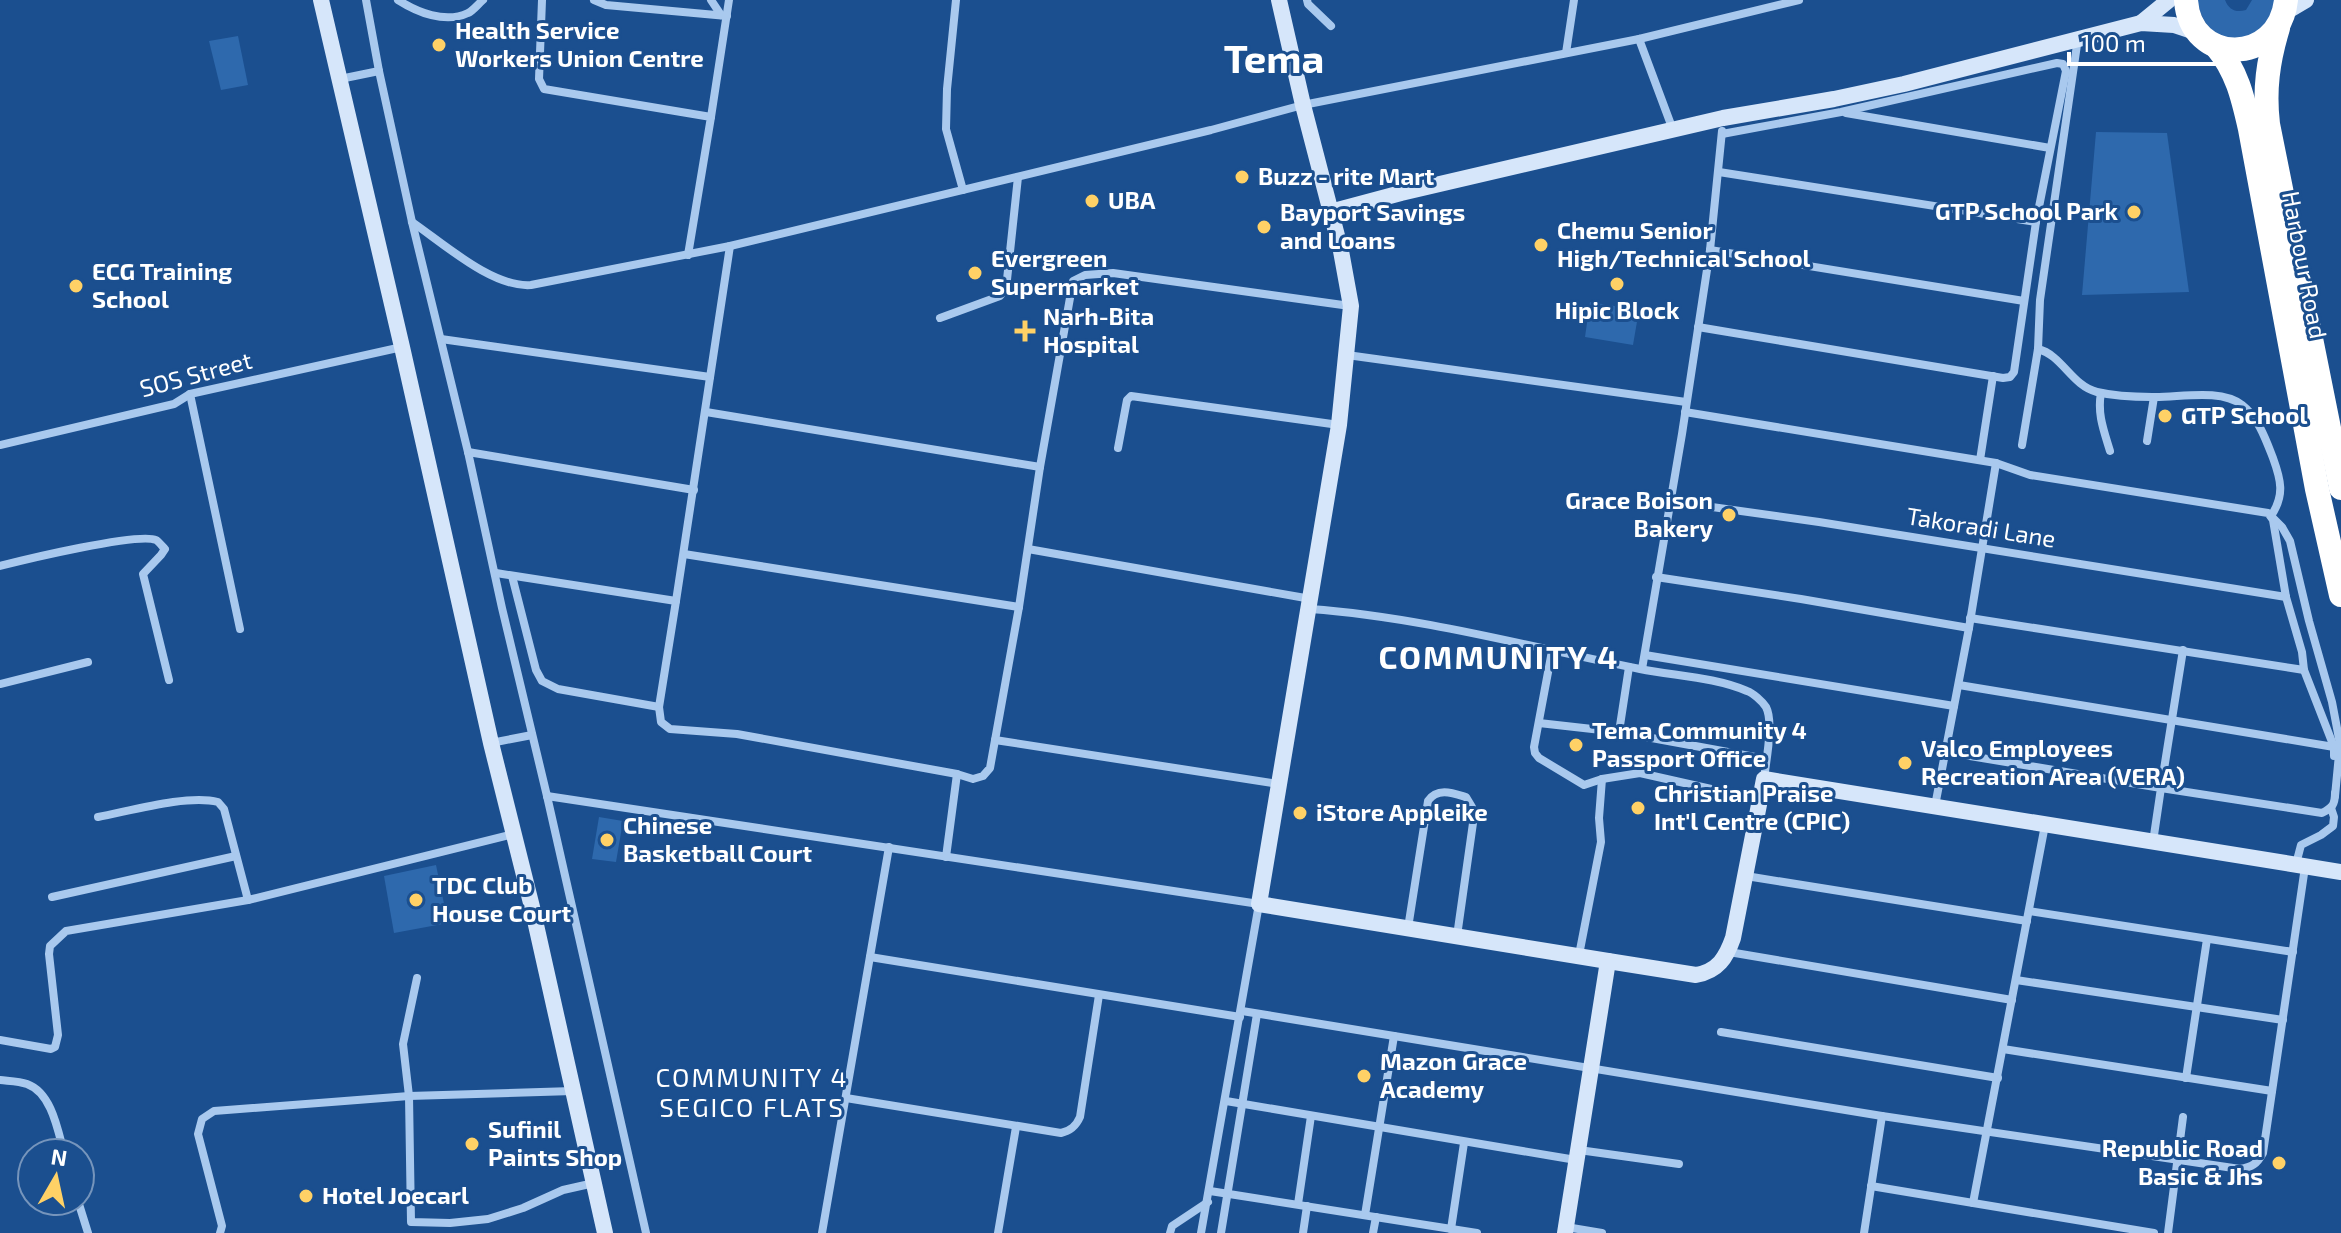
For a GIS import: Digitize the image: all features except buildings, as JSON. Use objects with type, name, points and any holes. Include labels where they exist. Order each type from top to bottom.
[{"type":"highway","name":"Harbour Road","points":[[2186,0],[2188,14],[2207,40],[2227,59],[2238,80],[2250,129],[2317,489],[2341,595]]},
{"type":"highway","name":"Harbour Road","points":[[2283,14],[2270,54],[2265,100],[2341,488]]},
{"type":"highway","points":[[2207,40],[2230,50],[2257,46],[2268,38],[2283,14]]},
{"type":"street","points":[[321,0],[605,1233]]},
{"type":"street","points":[[366,0],[412,222],[468,452],[646,1233]]},
{"type":"street","points":[[398,0],[432,16],[454,17],[470,13],[483,0]]},
{"type":"street","points":[[542,0],[539,79],[544,89],[711,117]]},
{"type":"street","points":[[594,0],[606,5],[724,16]]},
{"type":"street","points":[[711,0],[724,16]]},
{"type":"street","points":[[688,255],[729,0]]},
{"type":"street","points":[[956,0],[946,129],[963,190]]},
{"type":"street","points":[[1201,1233],[1241,1014],[1339,425],[1351,306],[1341,251],[1279,0]]},
{"type":"street","points":[[1307,0],[1331,26]]},
{"type":"street","points":[[1566,53],[1574,0]]},
{"type":"street","points":[[412,222],[489,275],[512,285],[531,285],[730,246],[1303,105],[1639,39],[1799,0]]},
{"type":"street","points":[[2141,23],[2169,0]]},
{"type":"street","points":[[2283,14],[2306,0]]},
{"type":"street","points":[[1723,126],[1904,84],[2141,23],[2174,25],[2207,40]]},
{"type":"street","points":[[2022,445],[2038,349],[2040,300],[2078,38]]},
{"type":"street","points":[[1639,39],[1673,130]]},
{"type":"street","points":[[1330,212],[1673,130],[1841,112],[2063,64],[2066,71],[2036,222],[2014,372],[2010,377],[1698,327]]},
{"type":"street","points":[[339,79],[379,71]]},
{"type":"street","points":[[1841,112],[2050,148]]},
{"type":"street","points":[[1642,669],[1710,250],[1723,126]]},
{"type":"street","points":[[1719,172],[2036,222]]},
{"type":"street","points":[[940,318],[1000,296],[1006,289],[1018,177]]},
{"type":"street","points":[[730,246],[659,718],[670,729],[737,734],[973,779],[987,773],[995,740],[1075,278],[1113,273],[1351,306]]},
{"type":"street","points":[[1710,250],[2024,301]]},
{"type":"street","points":[[441,339],[710,377]]},
{"type":"street","name":"SOS Street","points":[[0,445],[174,404],[190,394],[402,347]]},
{"type":"street","points":[[2038,349],[2052,355],[2082,385],[2101,393],[2154,397],[2216,396],[2239,402],[2251,412],[2277,471],[2281,495],[2271,516],[2304,670],[2334,747],[2335,796]]},
{"type":"street","points":[[870,957],[1099,995],[1257,1014],[1882,1116],[2240,1169],[2258,1163],[2263,1153],[2293,952],[2301,845],[2333,826],[2331,808],[2340,744],[2290,541],[2271,516],[2262,511],[2030,475],[1996,463],[1685,407],[1347,355]]},
{"type":"street","points":[[1980,460],[1993,376]]},
{"type":"street","points":[[2101,393],[2100,419],[2110,451]]},
{"type":"street","points":[[190,394],[240,629]]},
{"type":"street","points":[[1118,448],[1127,400],[1131,396],[1339,425]]},
{"type":"street","points":[[2147,441],[2154,397]]},
{"type":"street","points":[[706,412],[1040,467]]},
{"type":"street","points":[[468,452],[694,490]]},
{"type":"street","points":[[1935,807],[1996,463]]},
{"type":"street","name":"Takoradi Lane","points":[[1669,501],[2286,597]]},
{"type":"street","points":[[0,566],[92,545],[146,538],[157,540],[165,549],[143,574],[169,680]]},
{"type":"street","points":[[547,796],[1259,904],[1696,975],[1720,966],[1729,952],[1766,759],[1769,722],[1766,707],[1751,692],[1725,684],[1028,549]]},
{"type":"street","points":[[684,554],[1019,607]]},
{"type":"street","points":[[496,573],[676,601]]},
{"type":"street","points":[[512,576],[536,670],[542,681],[558,689],[659,707]]},
{"type":"street","points":[[1656,577],[1970,623],[2183,650],[2304,670]]},
{"type":"street","points":[[2153,843],[2183,650]]},
{"type":"street","points":[[1552,651],[1534,747],[1539,758],[1584,785],[1640,773],[1760,800]]},
{"type":"street","points":[[1645,655],[1954,706]]},
{"type":"street","points":[[0,684],[88,662]]},
{"type":"street","points":[[1619,732],[1629,667]]},
{"type":"street","points":[[1959,685],[2334,747]]},
{"type":"street","points":[[1539,723],[1619,732],[1766,759]]},
{"type":"street","points":[[491,743],[532,735]]},
{"type":"street","points":[[995,740],[1278,784]]},
{"type":"street","points":[[1946,752],[2310,812],[2322,813],[2331,808]]},
{"type":"street","points":[[946,857],[957,774]]},
{"type":"street","points":[[1579,955],[1601,842],[1602,779]]},
{"type":"street","points":[[1764,779],[2341,872]]},
{"type":"street","points":[[1408,928],[1428,801],[1438,792],[1447,793],[1466,797],[1474,816],[1457,936]]},
{"type":"street","points":[[98,817],[177,802],[214,800],[224,809],[248,900]]},
{"type":"street","points":[[1973,1203],[2045,825]]},
{"type":"street","points":[[0,1040],[51,1049],[55,1047],[58,1035],[49,954],[50,946],[66,931],[248,900],[514,834]]},
{"type":"street","points":[[822,1233],[889,847]]},
{"type":"street","points":[[52,897],[236,856]]},
{"type":"street","points":[[1746,876],[2293,952]]},
{"type":"street","points":[[2186,1078],[2207,939]]},
{"type":"street","points":[[1729,952],[2012,1000]]},
{"type":"street","points":[[1602,1233],[1566,1230],[1608,961]]},
{"type":"street","points":[[417,978],[403,1044],[409,1096],[411,1222],[450,1223],[488,1219],[563,1190],[594,1183]]},
{"type":"street","points":[[2016,980],[2283,1020]]},
{"type":"street","points":[[846,1098],[1016,1127],[1061,1133],[1067,1131],[1080,1117],[1099,995]]},
{"type":"street","points":[[1221,1233],[1257,1014]]},
{"type":"street","points":[[1721,1032],[1998,1078]]},
{"type":"street","points":[[1365,1215],[1394,1036]]},
{"type":"street","points":[[2003,1049],[2272,1091]]},
{"type":"street","points":[[0,1080],[26,1084],[39,1093],[53,1116],[59,1137]]},
{"type":"street","points":[[220,1233],[222,1226],[198,1134],[200,1122],[214,1111],[409,1096],[573,1091]]},
{"type":"street","points":[[1226,1101],[1464,1143],[1679,1164]]},
{"type":"street","points":[[1303,1233],[1311,1116]]},
{"type":"street","points":[[1864,1233],[1882,1116]]},
{"type":"street","points":[[2168,1233],[2183,1117]]},
{"type":"street","points":[[998,1233],[1016,1127]]},
{"type":"street","points":[[1451,1229],[1464,1143]]},
{"type":"street","points":[[1871,1186],[2154,1233]]},
{"type":"street","points":[[1210,1191],[1472,1233]]},
{"type":"street","points":[[1170,1233],[1172,1226],[1208,1202]]},
{"type":"street","points":[[1373,1233],[1376,1217]]},
{"type":"shaded area","points":[[2196,0],[2225,0],[2233,10],[2239,11],[2246,10],[2252,0],[2282,0],[2256,38],[2232,38],[2211,29]]},
{"type":"shaded area","points":[[238,36],[248,85],[221,90],[209,41]]},
{"type":"shaded area","name":"GTP School Park","points":[[2096,132],[2167,133],[2189,292],[2082,295]]},
{"type":"shaded area","points":[[1590,302],[1639,310],[1633,345],[1585,337]]},
{"type":"shaded area","name":"Chinese Basketball Court","points":[[599,817],[623,821],[616,862],[592,859]]},
{"type":"shaded area","name":"TDC Club House Court","points":[[436,865],[448,923],[394,933],[384,876]]},
{"type":"place","name":"Health Service Workers Union Centre","points":[[439,45]]},
{"type":"place","name":"Buzz - rite Mart","points":[[1242,177]]},
{"type":"place","name":"UBA","points":[[1092,201]]},
{"type":"place","name":"GTP School Park","points":[[2134,212]]},
{"type":"place","name":"Bayport Savings and Loans","points":[[1264,227]]},
{"type":"place","name":"Chemu Senior High/Technical School","points":[[1541,245]]},
{"type":"place","name":"Evergreen Supermarket","points":[[975,273]]},
{"type":"place","name":"Hipic Block","points":[[1617,284]]},
{"type":"place","name":"ECG Training School","points":[[76,286]]},
{"type":"place","name":"Narh-Bita Hospital","points":[[1025,331]]},
{"type":"place","name":"GTP School","points":[[2165,416]]},
{"type":"place","name":"Grace Boison Bakery","points":[[1729,515]]},
{"type":"place","name":"Tema Community 4 Passport Office","points":[[1576,745]]},
{"type":"place","name":"Valco Employees Recreation Area (VERA)","points":[[1905,763]]},
{"type":"place","name":"Christian Praise Int'l Centre (CPIC)","points":[[1638,808]]},
{"type":"place","name":"iStore Appleike","points":[[1300,813]]},
{"type":"place","name":"Chinese Basketball Court","points":[[607,840]]},
{"type":"place","name":"TDC Club House Court","points":[[416,900]]},
{"type":"place","name":"Mazon Grace Academy","points":[[1364,1076]]},
{"type":"place","name":"Sufinil Paints Shop","points":[[472,1144]]},
{"type":"place","name":"Republic Road Basic & Jhs","points":[[2279,1163]]},
{"type":"place","name":"Hotel Joecarl","points":[[306,1196]]},
{"type":"district","name":"Tema","points":[[1274,59]]},
{"type":"district","name":"COMMUNITY 4","points":[[1499,658]]},
{"type":"district","name":"COMMUNITY 4 SEGICO FLATS","points":[[752,1093]]}]
